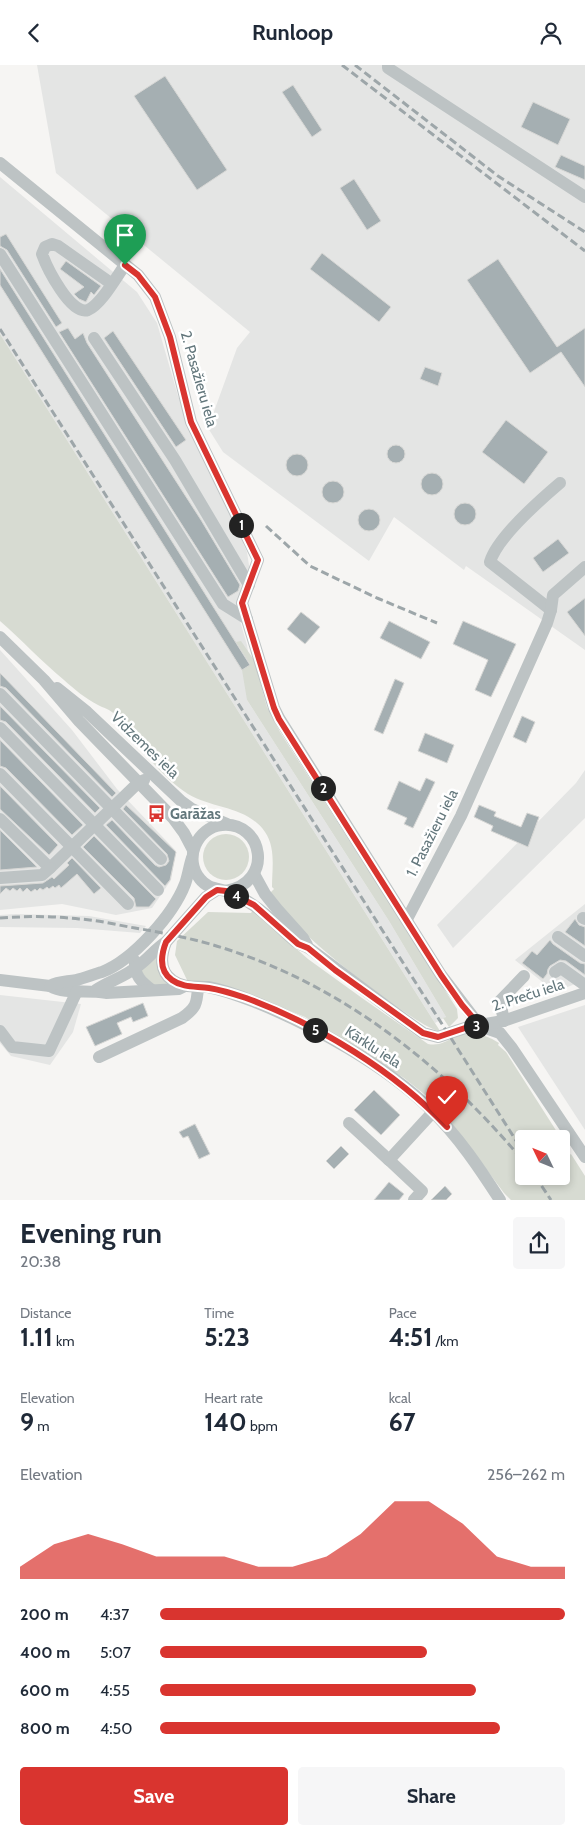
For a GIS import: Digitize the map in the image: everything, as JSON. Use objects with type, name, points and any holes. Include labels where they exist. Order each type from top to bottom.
[{"type":"street","points":[[388,65],[388,68],[585,197]]},
{"type":"street","name":"2. Pasažieru iela","points":[[0,163],[138,275],[155,297],[170,337],[191,422],[258,560],[242,603],[274,708],[279,719],[406,919]]},
{"type":"street","points":[[112,284],[58,246],[52,244],[45,247],[42,254],[46,266],[72,305],[79,310],[88,310],[98,303],[112,284],[125,265]]},
{"type":"street","points":[[0,254],[223,604],[247,619]]},
{"type":"street","points":[[94,338],[175,460],[249,585]]},
{"type":"street","points":[[551,610],[490,562],[493,552],[531,508],[560,483]]},
{"type":"street","name":"1. Pasažieru iela","points":[[406,919],[461,816],[547,623],[553,595],[585,567]]},
{"type":"street","name":"Vidzemes iela","points":[[0,637],[44,680],[79,721],[173,818],[184,833],[192,854],[194,869],[199,879],[207,886],[254,905],[298,944],[308,948],[335,970],[423,1033],[438,1037],[468,1027],[480,1026]]},
{"type":"street","name":"Vidzemes iela","points":[[44,680],[65,693],[168,790],[192,809],[240,828],[249,834],[255,843],[258,853],[258,864],[254,874],[266,894],[303,938],[308,948]]},
{"type":"street","points":[[0,694],[111,810],[161,859]]},
{"type":"street","points":[[0,728],[158,890]]},
{"type":"street","points":[[0,774],[128,905]]},
{"type":"street","points":[[0,865],[6,877],[42,875],[138,783],[154,776]]},
{"type":"street","points":[[0,819],[50,869]]},
{"type":"street","points":[[192,854],[200,836],[206,830],[222,825],[230,825]]},
{"type":"street","name":"Kārklu iela","points":[[50,986],[57,982],[77,980],[104,971],[137,951],[169,913],[178,898],[185,884],[192,854]]},
{"type":"street","points":[[222,891],[242,886],[254,874]]},
{"type":"street","name":"Kārklu iela","points":[[96,990],[134,969],[166,942],[206,897],[222,891]]},
{"type":"street","points":[[406,919],[462,1005],[480,1026],[500,1033],[512,1048],[585,1157]]},
{"type":"street","points":[[558,937],[585,957]]},
{"type":"street","points":[[166,942],[163,950],[163,969],[173,981],[185,987]]},
{"type":"street","points":[[137,951],[134,969],[143,984],[152,990]]},
{"type":"street","points":[[555,972],[561,968],[585,985]]},
{"type":"street","points":[[504,1021],[500,1001],[524,976]]},
{"type":"street","name":"Kārklu iela","points":[[0,980],[50,986],[56,989],[96,990],[106,993],[198,987],[229,992],[270,1008],[310,1027],[381,1070],[433,1112],[461,1145],[500,1200]]},
{"type":"street","points":[[99,1057],[182,1018],[194,1010],[198,998],[198,987]]},
{"type":"street","points":[[0,1031],[12,1047],[49,1051],[77,991]]},
{"type":"street","name":"2. Preču iela","points":[[480,1026],[504,1021],[585,993]]},
{"type":"street","points":[[389,1160],[433,1112]]},
{"type":"street","points":[[349,1123],[422,1191],[414,1200]]},
{"type":"shaded area","points":[[37,65],[585,65],[585,650],[466,566],[464,570],[394,517],[369,561],[223,452],[208,428],[237,348],[250,332],[56,173]]},
{"type":"shaded area","points":[[0,177],[137,292],[157,323],[178,396],[247,552],[250,572],[240,621],[247,645],[250,665],[247,700],[389,921],[446,1017],[435,1023],[0,334]]},
{"type":"shaded area","points":[[0,334],[440,1031],[431,1028],[399,1009],[360,980],[319,946],[287,914],[270,893],[274,889],[272,887],[271,845],[265,832],[258,824],[249,817],[198,799],[181,789],[156,766],[124,723],[111,711],[94,703],[76,690],[0,621]]},
{"type":"shaded area","points":[[241,641],[254,660],[267,707],[280,732],[457,1009],[458,1018],[449,1027],[443,1018],[446,1017],[389,921],[247,700],[242,670],[250,664],[236,642]]},
{"type":"shaded area","points":[[0,650],[72,730],[117,789],[176,851],[171,880],[152,908],[116,915],[62,904],[0,910]]},
{"type":"shaded area","points":[[585,770],[585,818],[453,948],[437,925],[576,783]]},
{"type":"shaded area","points":[[226,834],[239,838],[245,844],[249,857],[245,870],[239,876],[226,880],[213,876],[207,870],[203,857],[207,844],[213,838]]},
{"type":"shaded area","points":[[585,904],[585,980],[555,992],[515,960]]},
{"type":"shaded area","points":[[253,910],[308,959],[428,1044],[439,1044],[460,1035],[472,1033],[483,1035],[499,1043],[498,1045],[506,1052],[556,1130],[515,1130],[515,1185],[570,1185],[571,1154],[585,1176],[585,1200],[511,1200],[439,1106],[404,1078],[305,1017],[261,999],[187,980],[175,955],[177,941],[208,912],[251,913]]},
{"type":"shaded area","points":[[0,915],[89,916],[146,926],[140,933],[77,928],[0,927]]},
{"type":"shaded area","points":[[155,956],[171,985],[152,985],[140,970]]},
{"type":"shaded area","points":[[0,995],[81,1004],[73,1032],[50,1065],[11,1056],[0,1043]]},
{"type":"shaded area","points":[[585,1005],[585,1130],[518,1027]]},
{"type":"building","points":[[165,76],[227,170],[197,190],[134,96]]},
{"type":"building","points":[[293,85],[322,130],[312,137],[282,92]]},
{"type":"building","points":[[533,102],[570,119],[558,145],[521,127]]},
{"type":"building","points":[[561,155],[585,166],[585,180],[555,167]]},
{"type":"building","points":[[354,179],[381,221],[367,230],[340,188]]},
{"type":"building","points":[[6,234],[62,323],[56,327],[7,250],[0,246],[0,237]]},
{"type":"building","points":[[322,253],[391,307],[379,322],[310,269]]},
{"type":"building","points":[[498,259],[557,347],[585,328],[585,387],[561,352],[530,373],[467,280]]},
{"type":"building","points":[[66,261],[101,286],[94,295],[91,292],[86,302],[74,294],[84,287],[60,269]]},
{"type":"building","points":[[0,269],[250,665],[242,670],[0,285]]},
{"type":"building","points":[[68,328],[75,339],[83,333],[87,343],[201,520],[240,585],[238,591],[228,597],[59,332]]},
{"type":"building","points":[[113,331],[186,440],[176,447],[104,338]]},
{"type":"building","points":[[425,367],[442,373],[438,386],[420,379]]},
{"type":"building","points":[[506,420],[548,452],[524,484],[482,452]]},
{"type":"building","points":[[396,445],[402,448],[405,454],[402,460],[396,463],[390,460],[387,454],[390,448]]},
{"type":"building","points":[[297,454],[305,457],[308,465],[305,473],[297,476],[289,473],[286,465],[289,457]]},
{"type":"building","points":[[432,473],[440,476],[443,484],[440,492],[432,495],[424,492],[421,484],[424,476]]},
{"type":"building","points":[[333,481],[341,484],[344,492],[341,500],[333,503],[325,500],[322,492],[325,484]]},
{"type":"building","points":[[465,503],[473,506],[476,514],[473,522],[465,525],[457,522],[454,514],[457,506]]},
{"type":"building","points":[[369,509],[377,512],[380,520],[377,528],[369,531],[361,528],[358,520],[361,512]]},
{"type":"building","points":[[558,539],[569,553],[543,572],[533,558]]},
{"type":"building","points":[[585,598],[585,636],[567,612]]},
{"type":"building","points":[[301,612],[320,627],[305,644],[287,629]]},
{"type":"building","points":[[389,621],[430,642],[421,659],[380,638]]},
{"type":"building","points":[[463,621],[516,644],[491,697],[475,690],[488,660],[453,644]]},
{"type":"building","points":[[0,673],[116,793],[112,797],[6,688],[0,686]]},
{"type":"building","points":[[395,679],[404,683],[383,734],[374,730]]},
{"type":"building","points":[[0,706],[100,808],[95,813],[6,722],[0,720]]},
{"type":"building","points":[[522,716],[535,722],[526,743],[513,737]]},
{"type":"building","points":[[425,733],[454,745],[447,763],[418,751]]},
{"type":"building","points":[[0,740],[83,825],[72,835],[6,768],[0,766]]},
{"type":"building","points":[[426,778],[435,782],[413,828],[404,824],[407,818],[387,809],[399,781],[420,791]]},
{"type":"building","points":[[0,786],[58,845],[49,855],[0,809]]},
{"type":"building","points":[[126,805],[176,852],[170,880],[165,886],[106,825],[112,820],[155,865],[159,867],[166,865],[169,861],[167,854],[123,809]]},
{"type":"building","points":[[479,805],[496,812],[494,816],[521,827],[527,813],[539,817],[528,847],[491,831],[493,826],[474,817]]},
{"type":"building","points":[[0,830],[37,867],[0,870]]},
{"type":"building","points":[[94,836],[156,899],[149,907],[136,907],[134,898],[83,847]]},
{"type":"building","points":[[72,858],[101,888],[94,894],[77,874],[61,888],[59,885],[49,889],[47,887],[43,890],[40,888],[37,891],[35,889],[31,892],[27,888],[23,892],[20,888],[17,891],[13,888],[10,891],[6,888],[0,894],[0,886],[43,883],[52,877],[54,879],[69,865],[67,863]]},
{"type":"building","points":[[575,919],[579,925],[585,927],[585,946],[565,932]]},
{"type":"building","points":[[550,940],[580,963],[585,964],[585,975],[566,961],[560,960],[550,966],[543,979],[522,963],[532,951],[537,955]]},
{"type":"building","points":[[143,1003],[148,1016],[133,1022],[131,1017],[117,1023],[122,1034],[95,1046],[86,1027]]},
{"type":"building","points":[[374,1090],[400,1115],[381,1135],[354,1110]]},
{"type":"building","points":[[195,1124],[210,1154],[199,1159],[188,1136],[183,1138],[179,1132]]},
{"type":"building","points":[[341,1146],[349,1154],[334,1169],[326,1161]]},
{"type":"building","points":[[389,1182],[404,1194],[399,1200],[374,1200]]},
{"type":"building","points":[[445,1186],[452,1194],[446,1200],[431,1200]]},
{"type":"railway","points":[[342,65],[585,251]]},
{"type":"railway","points":[[355,65],[498,176],[585,232]]},
{"type":"railway","points":[[0,329],[515,1139]]},
{"type":"railway","points":[[266,526],[310,566],[377,598],[437,623]]},
{"type":"railway","points":[[0,918],[49,917],[100,921],[202,942],[267,964],[310,984],[350,1007],[389,1033],[426,1062],[460,1093],[515,1152]]},
{"type":"railway","points":[[541,1185],[551,1200]]},
{"type":"place","name":"Garāžas","points":[[156,814]]},
{"type":"route","points":[[125,265],[138,275],[155,297],[170,337],[191,422],[258,560],[242,603],[279,719],[441,975],[462,1005],[480,1026],[468,1027],[438,1037],[423,1033],[335,970],[308,948],[298,944],[254,905],[226,891],[217,890],[206,897],[166,942],[163,950],[163,969],[173,981],[185,987],[208,987],[229,992],[270,1008],[310,1027],[381,1070],[430,1109],[447,1127]]}]
